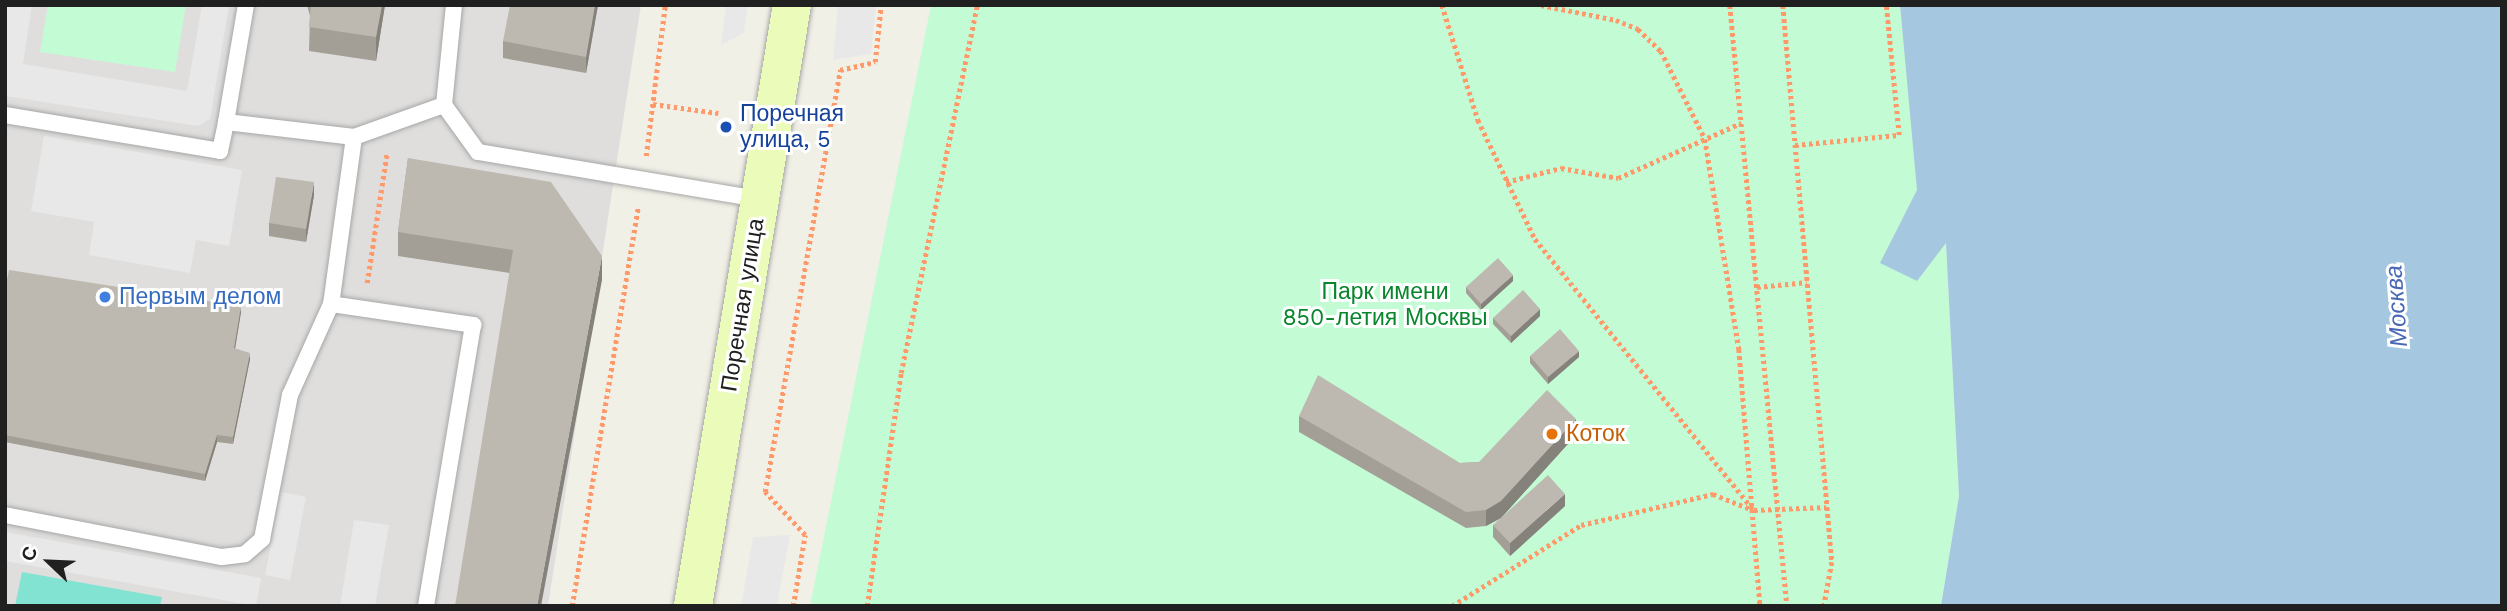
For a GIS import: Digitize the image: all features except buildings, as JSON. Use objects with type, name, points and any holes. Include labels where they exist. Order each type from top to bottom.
[{"type":"main road","name":"Поречная улица","points":[[693,606],[792,5]]},
{"type":"lane","points":[[5,114],[220,151],[246,5]]},
{"type":"lane","points":[[454,5],[444,105],[478,152],[760,200]]},
{"type":"lane","points":[[226,122],[354,137],[444,105]]},
{"type":"lane","points":[[5,515],[222,557],[246,554],[262,539],[290,395],[331,304],[354,137]]},
{"type":"lane","points":[[331,304],[472,325],[426,606]]},
{"type":"path","points":[[572,606],[643,181],[665,5]]},
{"type":"path","points":[[793,606],[805,535],[765,492],[840,70],[875,61],[881,5]]},
{"type":"path","points":[[867,606],[901,373],[977,5]]},
{"type":"path","points":[[1442,5],[1478,120],[1535,239],[1754,510]]},
{"type":"path","points":[[1541,5],[1616,20],[1638,29],[1661,51],[1705,139],[1739,349],[1760,606]]},
{"type":"path","points":[[1730,5],[1787,606]]},
{"type":"path","points":[[1783,5],[1832,562],[1825,606]]},
{"type":"path","points":[[1795,145],[1899,135],[1886,5]]},
{"type":"path","points":[[653,104],[718,113]]},
{"type":"path","points":[[1506,182],[1561,168],[1618,178],[1741,123]]},
{"type":"path","points":[[380,289],[366,287],[392,125]]},
{"type":"path","points":[[1757,287],[1807,282]]},
{"type":"path","points":[[1452,606],[1581,525],[1713,494],[1754,510],[1826,507]]},
{"type":"shaded area","points":[[5,5],[641,5],[548,606],[5,606]]},
{"type":"shaded area","points":[[5,5],[32,5],[23,64],[187,91],[202,5],[229,5],[210,119],[198,126],[5,96]]},
{"type":"shaded area","points":[[726,5],[748,5],[744,33],[721,45]]},
{"type":"shaded area","points":[[838,5],[876,5],[871,54],[833,60]]},
{"type":"shaded area","points":[[44,136],[242,170],[229,246],[196,240],[190,273],[89,255],[94,222],[31,211]]},
{"type":"shaded area","points":[[281,492],[306,497],[290,580],[265,575]]},
{"type":"shaded area","points":[[354,520],[389,525],[375,606],[340,606]]},
{"type":"shaded area","points":[[5,532],[261,578],[256,606],[5,561]]},
{"type":"shaded area","points":[[790,535],[777,606],[741,606],[753,537]]},
{"type":"shaded area","points":[[22,572],[162,597],[160,606],[15,606]]},
{"type":"green space","points":[[48,5],[186,5],[175,72],[40,52]]},
{"type":"green space","name":"Парк имени 850-летия Москвы","points":[[931,5],[1900,5],[1918,190],[1881,263],[1946,241],[1959,496],[1941,606],[810,606]]},
{"type":"water","name":"Москва","points":[[1900,5],[2502,5],[2502,606],[1941,606],[1959,496],[1946,243],[1917,281],[1880,263],[1917,190]]},
{"type":"place","name":"Поречная улица, 5","points":[[726,127]]},
{"type":"place","name":"Первым делом","points":[[105,297]]},
{"type":"place","name":"Коток","points":[[1552,434]]}]
